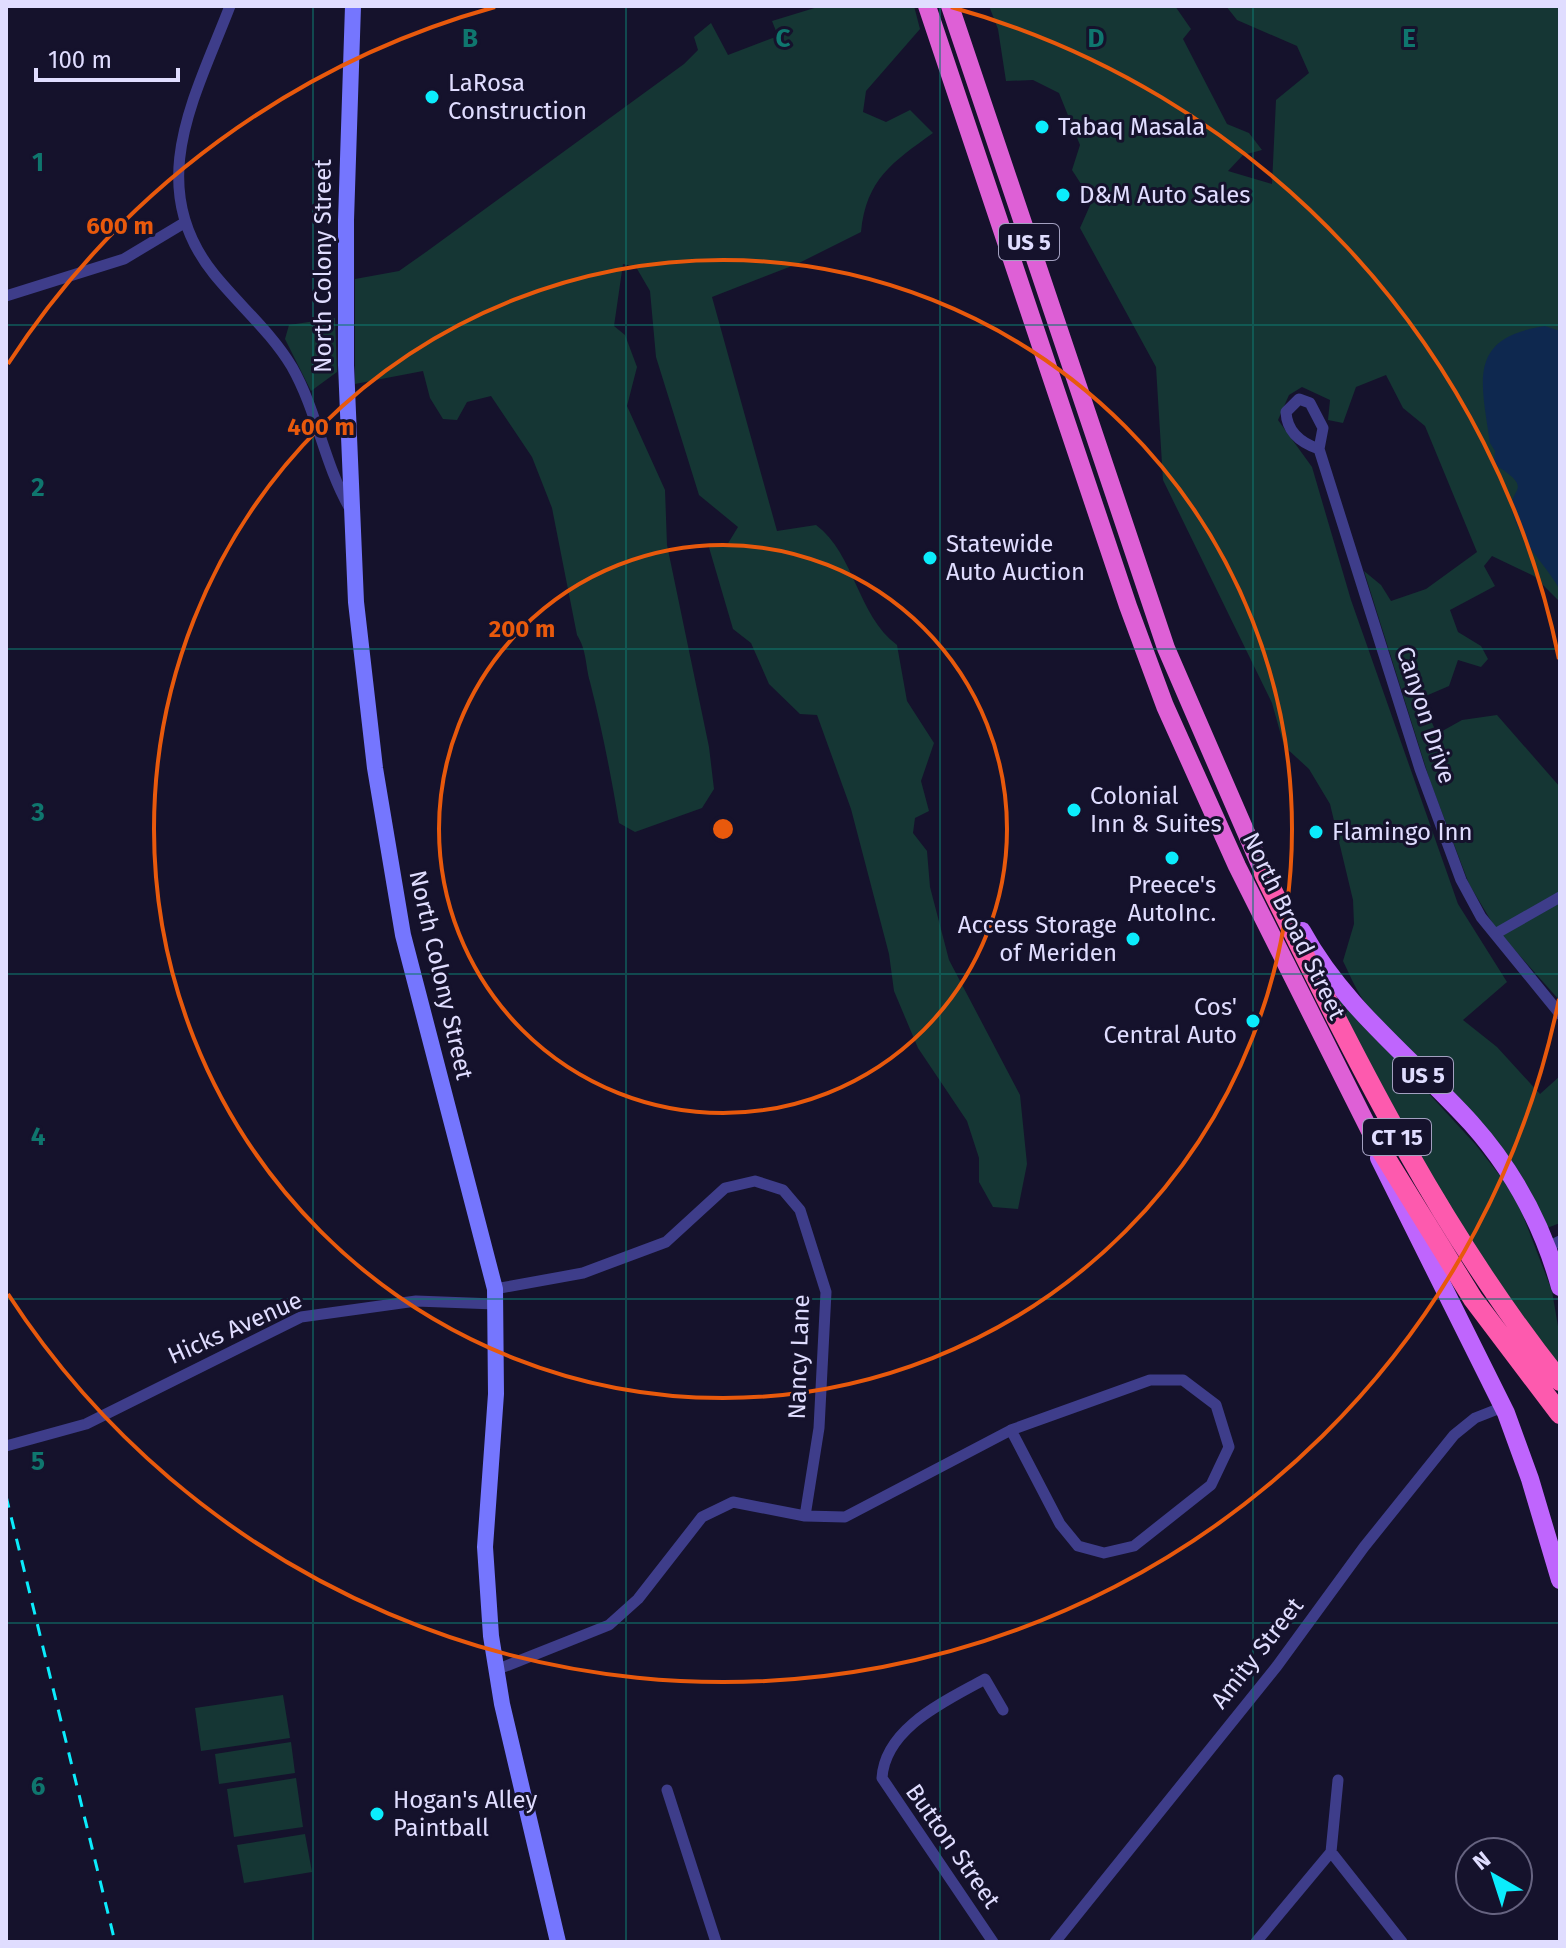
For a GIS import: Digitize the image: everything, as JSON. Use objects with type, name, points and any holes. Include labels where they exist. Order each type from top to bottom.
[{"type":"highway","name":"North Broad Street","points":[[927,6],[1099,522],[1165,706],[1203,793],[1374,1139]]},
{"type":"highway","name":"North Broad Street","points":[[950,6],[1184,696],[1264,874]]},
{"type":"highway","points":[[1099,522],[1120,514]]},
{"type":"highway","name":"CT 15","points":[[1264,874],[1368,1084],[1420,1178],[1485,1280],[1560,1381]]},
{"type":"highway","name":"CT 15","points":[[1374,1139],[1466,1288],[1560,1414]]},
{"type":"main road","name":"North Colony Street","points":[[353,6],[346,220],[349,507],[375,768],[403,935],[495,1296],[496,1400],[485,1547],[496,1670],[558,1942]]},
{"type":"main road","name":"North Broad Street","points":[[1264,874],[1285,900],[1340,989],[1488,1144],[1554,1244],[1560,1287]]},
{"type":"main road","name":"North Broad Street","points":[[1374,1139],[1385,1174],[1503,1407],[1530,1479],[1560,1580]]},
{"type":"street","points":[[230,6],[184,128],[176,178],[184,223],[194,248],[291,365],[305,392],[336,484],[349,507]]},
{"type":"street","points":[[6,296],[124,259],[184,223]]},
{"type":"street","name":"Canyon Drive","points":[[1319,449],[1442,830],[1470,900],[1560,1014]]},
{"type":"street","points":[[1495,934],[1560,897]]},
{"type":"street","name":"Nancy Lane","points":[[495,1296],[583,1273],[666,1242],[725,1188],[755,1181],[783,1190],[800,1210],[826,1292],[819,1428],[805,1516]]},
{"type":"street","name":"Hicks Avenue","points":[[6,1446],[86,1424],[301,1317],[416,1301],[495,1296]]},
{"type":"street","points":[[496,1670],[609,1625],[638,1599],[702,1517],[733,1502],[805,1516],[845,1517],[1011,1430],[1150,1380],[1183,1380],[1216,1405],[1229,1447],[1211,1485],[1134,1546],[1104,1553],[1078,1546],[1060,1524],[1011,1430]]},
{"type":"street","name":"Amity Street","points":[[1055,1942],[1277,1666],[1364,1547],[1454,1435],[1475,1418],[1503,1407]]},
{"type":"street","name":"Button Street","points":[[993,1942],[882,1778],[885,1763],[913,1724],[936,1706],[985,1679],[1003,1710]]},
{"type":"street","points":[[1256,1942],[1331,1852],[1338,1780]]},
{"type":"street","points":[[667,1790],[716,1942]]},
{"type":"street","points":[[1331,1852],[1402,1942]]},
{"type":"green space","points":[[821,6],[914,6],[920,29],[866,91],[863,112],[886,122],[910,110],[933,133],[894,163],[875,185],[861,232],[797,264],[712,297],[777,531],[816,525],[829,537],[873,618],[897,645],[907,701],[934,743],[921,781],[929,811],[915,818],[913,833],[927,851],[930,887],[949,960],[1020,1095],[1027,1164],[1018,1209],[993,1207],[979,1182],[979,1158],[967,1121],[918,1048],[894,991],[889,954],[851,809],[817,715],[800,714],[769,684],[751,643],[733,629],[708,544],[727,545],[738,527],[699,495],[656,357],[650,291],[636,267],[623,264],[614,326],[625,335],[637,367],[627,406],[665,490],[667,545],[709,747],[714,789],[702,808],[635,832],[619,823],[552,508],[532,457],[491,396],[467,402],[457,420],[443,419],[430,398],[423,371],[355,384],[355,279],[399,271],[426,252],[684,64],[698,50],[694,37],[711,23],[728,55],[778,36],[772,21]]},
{"type":"green space","points":[[989,6],[1175,6],[1191,29],[1183,39],[1227,124],[1249,133],[1262,150],[1243,155],[1228,171],[1272,184],[1276,100],[1309,73],[1297,46],[1237,20],[1226,6],[1560,6],[1560,602],[1534,576],[1492,556],[1484,566],[1495,586],[1450,610],[1458,632],[1481,646],[1488,659],[1481,667],[1458,660],[1449,686],[1421,698],[1437,734],[1462,720],[1497,715],[1560,787],[1560,1001],[1496,929],[1469,884],[1430,781],[1364,571],[1381,585],[1391,601],[1426,589],[1477,552],[1425,426],[1403,408],[1386,375],[1356,387],[1343,423],[1328,420],[1330,400],[1302,387],[1289,395],[1278,420],[1312,467],[1351,600],[1458,904],[1507,982],[1463,1020],[1497,1047],[1540,1094],[1560,1076],[1560,1223],[1547,1228],[1531,1193],[1491,1134],[1367,1005],[1343,961],[1354,924],[1353,900],[1330,804],[1309,769],[1284,746],[1272,703],[1163,480],[1156,367],[1080,228],[1092,201],[1072,170],[1080,145],[1059,93],[1033,80],[1006,81],[998,29]]},
{"type":"green space","points":[[335,318],[337,372],[311,391],[285,339],[289,325]]},
{"type":"green space","points":[[1341,998],[1476,1145],[1515,1195],[1552,1291],[1560,1338],[1560,1367],[1475,1252],[1429,1179],[1337,1003]]},
{"type":"green space","points":[[283,1695],[290,1738],[201,1751],[195,1708]]},
{"type":"green space","points":[[291,1742],[295,1773],[219,1784],[215,1754]]},
{"type":"green space","points":[[296,1778],[303,1827],[234,1837],[227,1789]]},
{"type":"green space","points":[[305,1834],[312,1872],[244,1883],[237,1845]]},
{"type":"water","points":[[1545,326],[1560,331],[1560,590],[1517,525],[1512,505],[1518,485],[1494,464],[1495,451],[1490,443],[1484,400],[1485,365],[1491,352],[1502,340]]},
{"type":"railway","points":[[6,1496],[115,1942]]},
{"type":"place","name":"LaRosa Construction","points":[[432,97]]},
{"type":"place","name":"Tabaq Masala","points":[[1042,127]]},
{"type":"place","name":"D&M Auto Sales","points":[[1063,195]]},
{"type":"place","name":"Statewide Auto Auction","points":[[930,558]]},
{"type":"place","name":"Colonial Inn & Suites","points":[[1074,810]]},
{"type":"place","name":"Flamingo Inn","points":[[1316,832]]},
{"type":"place","name":"Preece's AutoInc.","points":[[1172,858]]},
{"type":"place","name":"Access Storage of Meriden","points":[[1133,939]]},
{"type":"place","name":"Cos' Central Auto","points":[[1253,1021]]},
{"type":"place","name":"Hogan's Alley Paintball","points":[[377,1814]]}]
